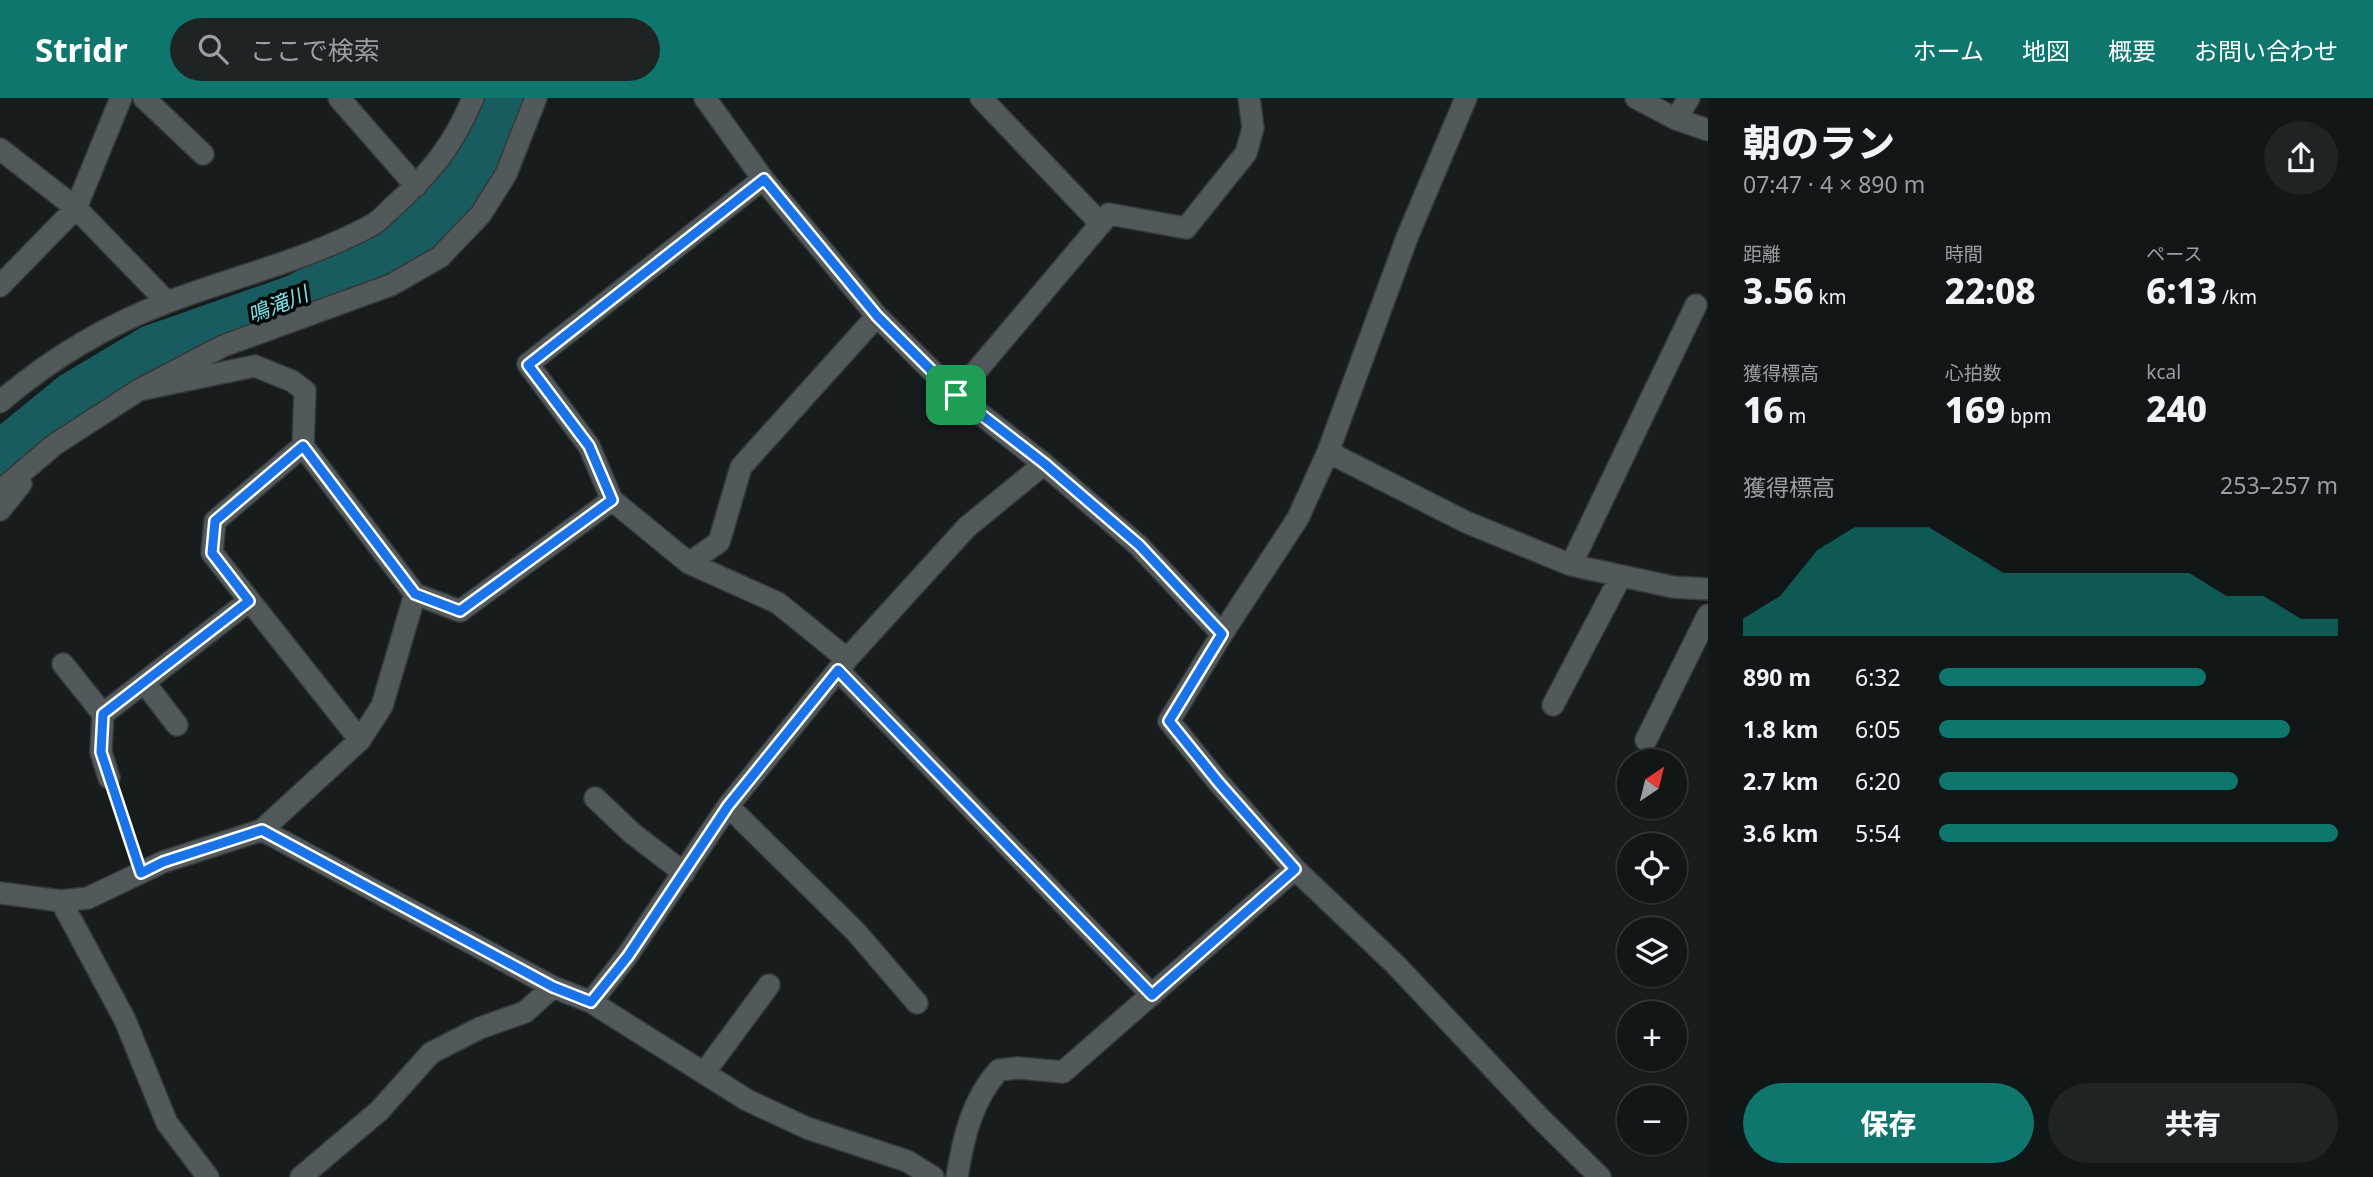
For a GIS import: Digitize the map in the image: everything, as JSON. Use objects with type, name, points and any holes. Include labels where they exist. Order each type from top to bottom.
[{"type":"street","points":[[0,286],[76,208],[121,98]]},
{"type":"street","points":[[144,98],[203,154]]},
{"type":"street","points":[[339,98],[416,186]]},
{"type":"street","points":[[0,402],[26,379],[104,331],[167,302],[312,253],[374,224],[416,186],[443,155],[473,98]]},
{"type":"street","points":[[0,491],[54,445],[139,390],[223,346],[391,285],[440,257],[481,214],[506,174],[536,98]]},
{"type":"street","points":[[705,98],[764,179],[877,316],[956,395],[1045,464],[1139,545],[1222,634]]},
{"type":"street","points":[[981,98],[1101,224]]},
{"type":"street","points":[[956,395],[1109,214],[1186,228],[1246,153],[1253,128],[1249,98]]},
{"type":"street","points":[[1466,98],[1408,235],[1328,452],[1298,518],[1169,721],[1219,783],[1295,869],[1395,964],[1539,1117],[1600,1177]]},
{"type":"street","points":[[1636,98],[1676,119],[1708,130]]},
{"type":"street","points":[[1676,119],[1689,98]]},
{"type":"street","points":[[0,149],[76,208],[167,302]]},
{"type":"street","points":[[764,179],[528,365],[589,446],[612,500],[689,563],[778,603],[842,664],[1152,995]]},
{"type":"street","points":[[1571,565],[1696,305]]},
{"type":"street","points":[[689,563],[719,542],[741,467],[877,316]]},
{"type":"street","points":[[139,390],[255,366],[292,381],[305,391],[303,446],[415,594],[460,611],[612,500]]},
{"type":"street","points":[[0,510],[54,445]]},
{"type":"street","points":[[303,446],[215,521],[212,553],[360,740]]},
{"type":"street","points":[[1328,452],[1466,522],[1571,565],[1673,587],[1708,589]]},
{"type":"street","points":[[591,1002],[628,956],[728,806],[842,664],[967,527],[1045,464]]},
{"type":"street","points":[[1553,705],[1621,576]]},
{"type":"street","points":[[0,893],[61,901],[88,898],[163,862],[262,830],[360,740],[382,706],[415,594]]},
{"type":"street","points":[[103,714],[249,601]]},
{"type":"street","points":[[1646,740],[1708,615]]},
{"type":"street","points":[[64,664],[103,714],[101,752],[109,778]]},
{"type":"street","points":[[144,682],[177,724]]},
{"type":"street","points":[[595,798],[632,833],[684,873]]},
{"type":"street","points":[[728,806],[856,932],[917,1003]]},
{"type":"street","points":[[262,830],[553,987],[591,1002],[747,1100],[807,1128],[907,1161],[933,1177]]},
{"type":"street","points":[[957,1177],[964,1138],[985,1085],[999,1070],[1018,1068],[1063,1072],[1295,869]]},
{"type":"street","points":[[61,901],[125,1020],[167,1123],[208,1177]]},
{"type":"street","points":[[704,1073],[769,985]]},
{"type":"street","points":[[301,1177],[379,1111],[430,1052],[480,1028],[525,1012],[553,987]]},
{"type":"path","points":[[109,778],[141,873]]},
{"type":"waterway","name":"鳴滝川","points":[[0,458],[75,397],[152,351],[295,301],[363,266],[435,219],[464,184],[506,98]]},
{"type":"route","points":[[764,179],[877,316],[956,395],[1045,464],[1139,545],[1222,634],[1169,721],[1219,783],[1295,869],[1152,995],[838,670],[728,806],[628,956],[591,1002],[553,987],[262,830],[163,862],[141,873],[101,752],[103,714],[249,601],[212,553],[215,521],[303,446],[415,594],[460,611],[612,500],[589,446],[528,365],[764,179]]}]
